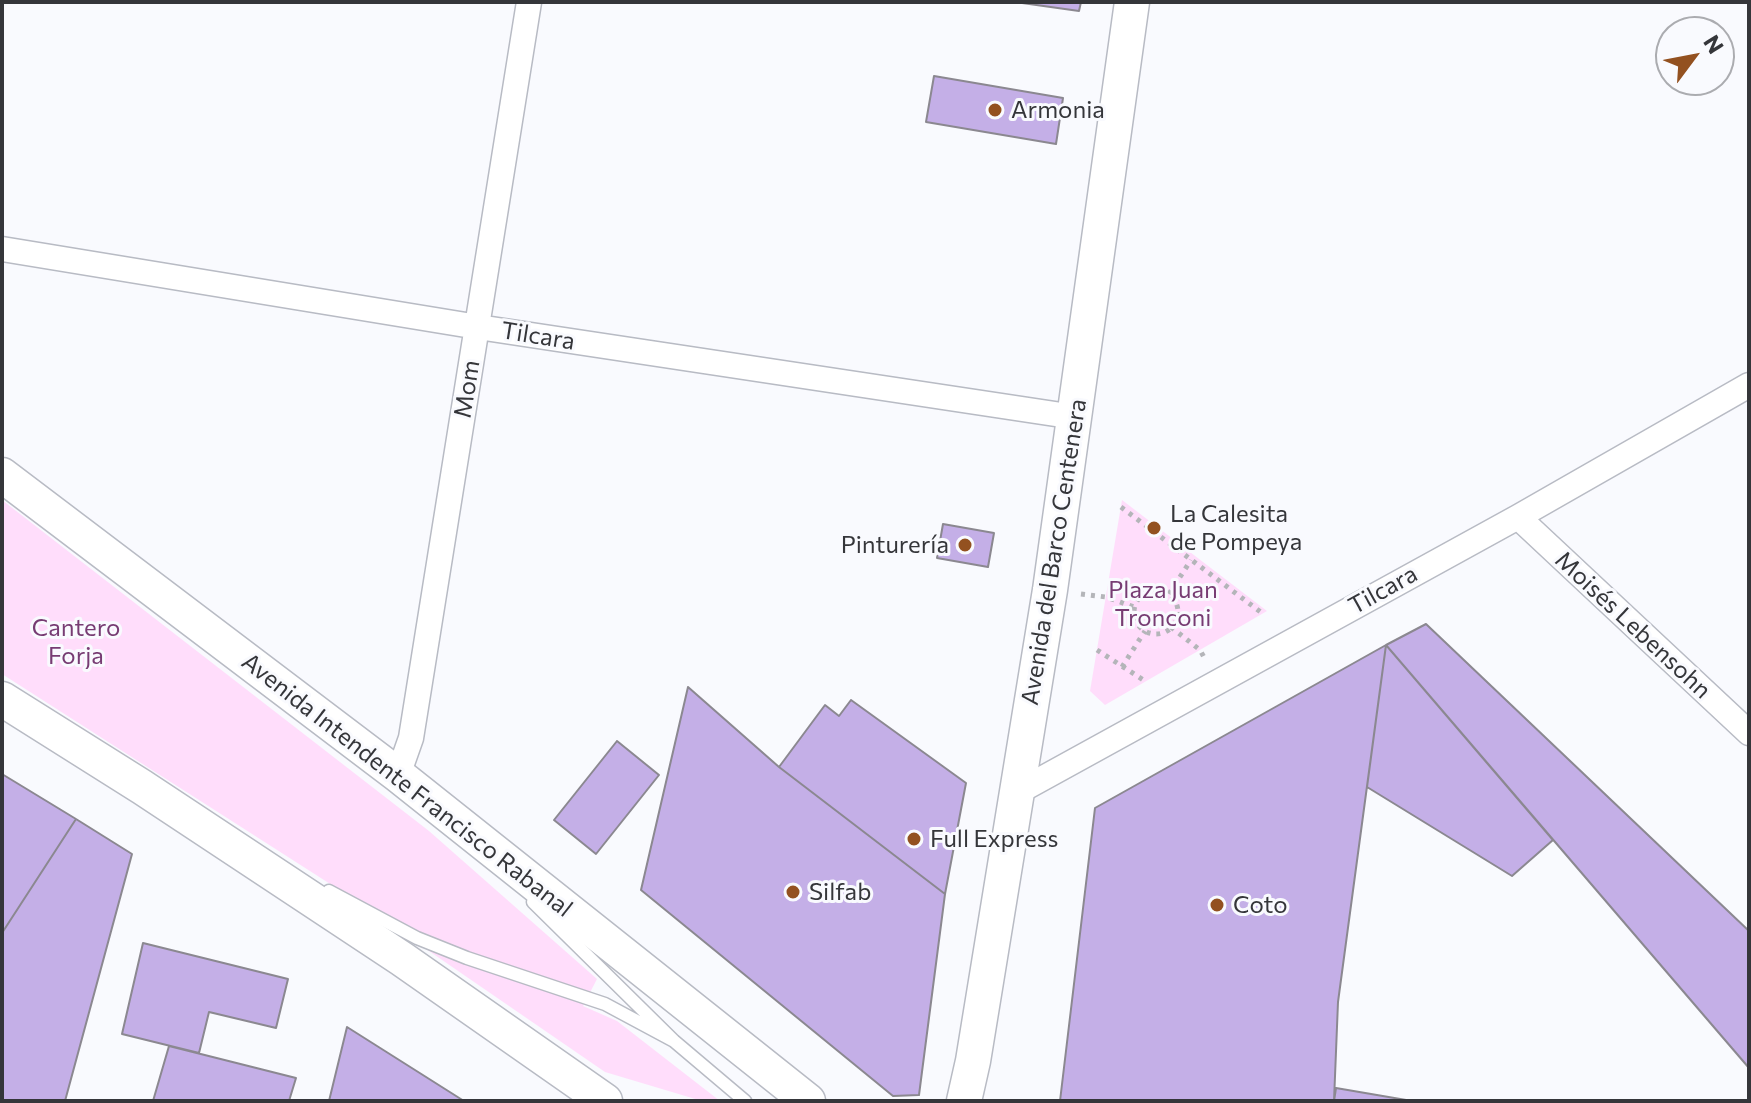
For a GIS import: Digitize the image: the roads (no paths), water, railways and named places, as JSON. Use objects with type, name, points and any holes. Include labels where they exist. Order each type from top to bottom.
[{"type":"main road","name":"Avenida del Barco Centenera","points":[[964,1101],[973,1061],[1075,417],[1132,2]]},
{"type":"main road","name":"Avenida Intendente Francisco Rabanal","points":[[2,475],[428,798],[808,1101]]},
{"type":"main road","points":[[2,699],[142,787],[402,959],[598,1096],[630,1101]]},
{"type":"street","name":"Mom","points":[[398,775],[411,738],[529,2]]},
{"type":"street","name":"Tilcara","points":[[2,249],[478,327],[1075,417]]},
{"type":"street","name":"Tilcara","points":[[1016,793],[1518,517],[1749,385]]},
{"type":"street","name":"Moisés Lebensohn","points":[[1518,517],[1749,733]]},
{"type":"lane","points":[[142,787],[293,871]]},
{"type":"lane","points":[[428,798],[517,887]]},
{"type":"lane","points":[[320,886],[417,938],[605,1004],[674,1041]]},
{"type":"lane","points":[[529,898],[674,1041],[745,1101]]},
{"type":"place","name":"Armonia","points":[[995,110]]},
{"type":"place","name":"La Calesita de Pompeya","points":[[1154,528]]},
{"type":"place","name":"Pinturería","points":[[965,545]]},
{"type":"place","name":"Full Express","points":[[914,839]]},
{"type":"place","name":"Silfab","points":[[793,892]]},
{"type":"place","name":"Coto","points":[[1217,905]]},
{"type":"park label","name":"Plaza Juan Tronconi","points":[[1163,604]]},
{"type":"park label","name":"Cantero Forja","points":[[76,642]]}]
